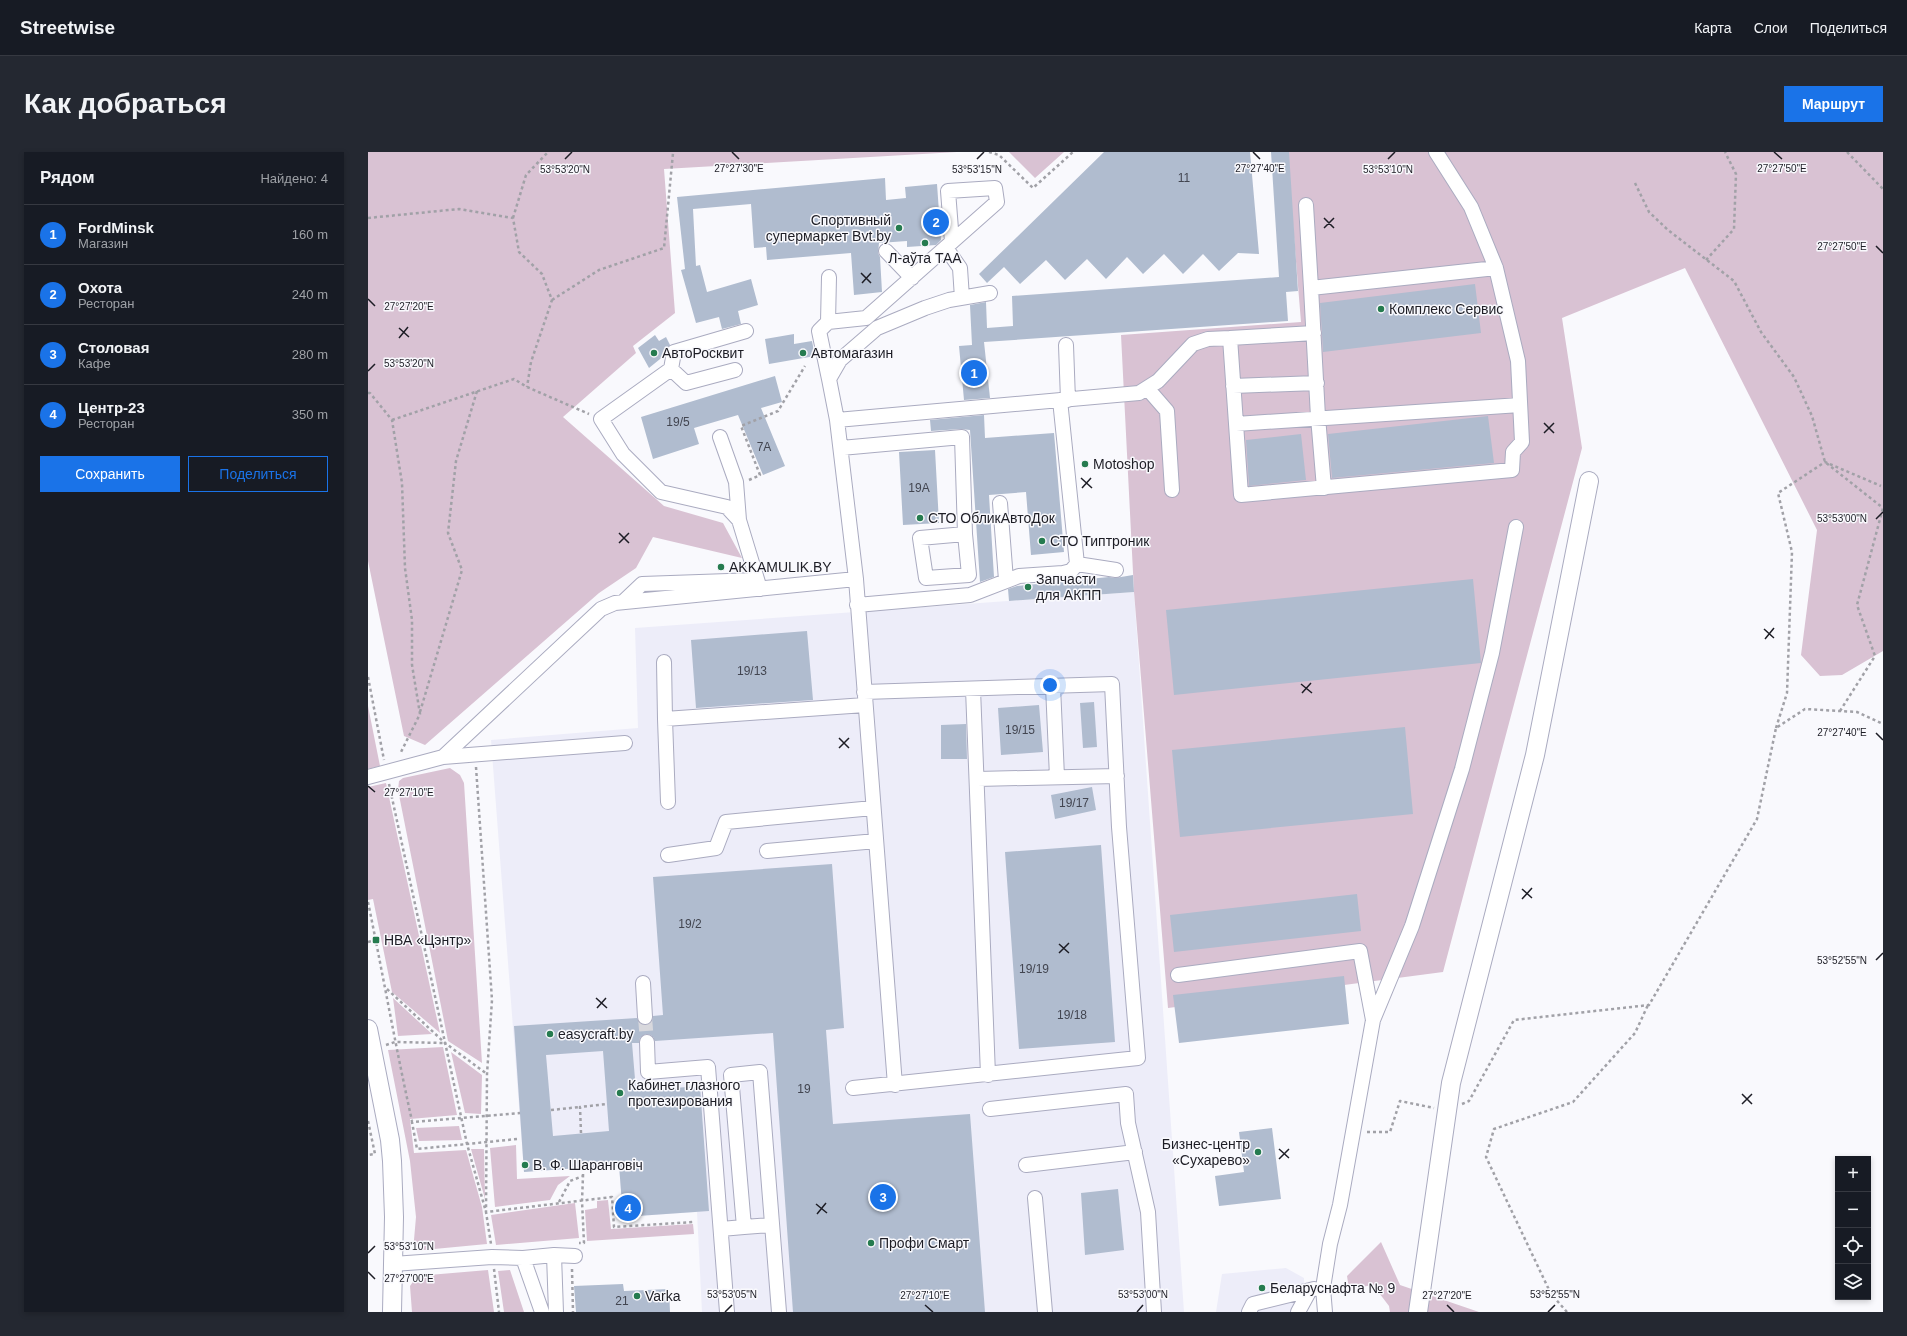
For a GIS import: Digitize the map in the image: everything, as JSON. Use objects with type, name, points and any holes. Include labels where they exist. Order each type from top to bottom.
[{"type":"main road","points":[[1418,1312],[1451,1083],[1535,755],[1588,481]]},
{"type":"main road","points":[[368,1029],[372,1073],[390,1140],[392,1161],[392,1312]]},
{"type":"lane","points":[[1230,338],[1241,495],[1512,470],[1513,452],[1522,442],[1518,361],[1496,268],[1471,207],[1436,152]]},
{"type":"lane","points":[[1306,205],[1318,417],[1324,488]]},
{"type":"lane","points":[[895,1085],[856,579],[837,420],[819,331],[828,322],[866,318],[949,245],[960,268],[962,298]]},
{"type":"lane","points":[[886,251],[912,278]]},
{"type":"lane","points":[[1311,288],[1496,268]]},
{"type":"lane","points":[[828,322],[829,277]]},
{"type":"lane","points":[[829,379],[840,360],[877,328],[925,308],[962,298],[990,293]]},
{"type":"lane","points":[[739,520],[727,507],[661,492],[623,454],[601,419],[671,369],[674,352],[746,331]]},
{"type":"lane","points":[[837,420],[1139,393],[1158,381],[1193,344],[1208,339],[1314,332]]},
{"type":"lane","points":[[857,605],[970,595],[1019,576],[1063,573],[1071,571],[1077,564],[1064,400],[1066,345]]},
{"type":"lane","points":[[671,369],[686,383],[735,370]]},
{"type":"lane","points":[[1233,386],[1317,383]]},
{"type":"lane","points":[[1147,388],[1167,411],[1172,490]]},
{"type":"lane","points":[[1236,424],[1318,417],[1520,405]]},
{"type":"lane","points":[[720,437],[736,485],[739,520],[759,585]]},
{"type":"lane","points":[[841,448],[962,437],[965,534]]},
{"type":"lane","points":[[1000,503],[1006,580]]},
{"type":"lane","points":[[1298,1312],[1316,1289],[1330,1244],[1340,1205],[1373,1020],[1412,926],[1462,770],[1492,652],[1516,527]]},
{"type":"lane","points":[[1077,564],[1116,570]]},
{"type":"lane","points":[[443,757],[601,609],[615,603],[759,585],[856,579]]},
{"type":"lane","points":[[664,662],[668,802]]},
{"type":"lane","points":[[665,719],[974,689],[1112,684],[1119,827],[1138,1058],[895,1085],[853,1088]]},
{"type":"lane","points":[[1053,686],[1057,777]]},
{"type":"lane","points":[[974,689],[988,1075]]},
{"type":"lane","points":[[368,777],[443,757],[625,743]]},
{"type":"lane","points":[[977,779],[1117,776]]},
{"type":"lane","points":[[668,854],[716,848],[726,822],[873,808]]},
{"type":"lane","points":[[767,851],[876,841]]},
{"type":"lane","points":[[1178,974],[1360,951],[1373,1020]]},
{"type":"lane","points":[[643,983],[645,1017]]},
{"type":"lane","points":[[647,1042],[648,1072],[708,1067],[727,1312]]},
{"type":"lane","points":[[744,1227],[731,1075],[760,1072],[779,1312]]},
{"type":"lane","points":[[990,1108],[1126,1094],[1128,1123],[1148,1212],[1154,1312],[1151,1312]]},
{"type":"lane","points":[[1026,1165],[1135,1152]]},
{"type":"lane","points":[[1034,1198],[1045,1312]]},
{"type":"lane","points":[[721,1229],[772,1225]]},
{"type":"lane","points":[[393,1264],[493,1261],[554,1255],[574,1263]]},
{"type":"lane","points":[[554,1255],[556,1312]]},
{"type":"lane","points":[[523,1258],[542,1312]]},
{"type":"lane","points":[[1249,1312],[1254,1304],[1316,1289]]},
{"type":"lane","points":[[1316,1289],[1325,1312]]},
{"type":"path","points":[[548,152],[526,175],[513,218],[519,252],[542,274],[552,300]]},
{"type":"path","points":[[527,387],[531,362],[552,300],[599,270],[664,248],[672,152]]},
{"type":"path","points":[[989,152],[998,155],[1033,188],[1073,152]]},
{"type":"path","points":[[1706,260],[1734,229],[1736,174],[1725,152]]},
{"type":"path","points":[[1847,152],[1883,189]]},
{"type":"path","points":[[1635,183],[1648,212],[1668,230],[1734,281],[1761,332],[1794,377],[1812,416],[1824,462],[1883,508],[1858,605],[1875,656],[1840,711]]},
{"type":"path","points":[[368,218],[459,209],[513,218]]},
{"type":"path","points":[[736,485],[760,475],[740,426],[778,411],[805,366]]},
{"type":"path","points":[[392,420],[514,379],[527,387],[601,419]]},
{"type":"path","points":[[390,771],[420,714],[462,570],[448,533],[456,461],[477,392]]},
{"type":"path","points":[[368,393],[370,393],[392,420],[402,483],[405,568],[412,620],[412,665],[420,714]]},
{"type":"path","points":[[1824,462],[1881,486]]},
{"type":"path","points":[[1566,1312],[1550,1294],[1486,1157],[1494,1129],[1573,1102],[1635,1034],[1648,1005],[1757,819],[1776,728],[1787,693],[1792,552],[1778,493],[1824,462]]},
{"type":"path","points":[[368,677],[390,771],[461,1118],[486,1212],[499,1312]]},
{"type":"path","points":[[1776,728],[1805,709],[1857,712],[1883,724]]},
{"type":"path","points":[[476,755],[492,1000],[487,1074],[486,1212]]},
{"type":"path","points":[[368,902],[412,1122],[416,1149],[517,1139]]},
{"type":"path","points":[[368,942],[376,940]]},
{"type":"path","points":[[386,989],[445,1043],[487,1074]]},
{"type":"path","points":[[1457,1105],[1469,1102],[1514,1020],[1648,1005]]},
{"type":"path","points":[[395,1042],[445,1043]]},
{"type":"path","points":[[1352,1131],[1390,1132],[1400,1101],[1423,1107],[1437,1108]]},
{"type":"path","points":[[551,1110],[607,1104]]},
{"type":"path","points":[[580,1107],[581,1134]]},
{"type":"path","points":[[412,1122],[520,1113]]},
{"type":"path","points":[[368,1121],[374,1154],[368,1155]]},
{"type":"path","points":[[582,1201],[583,1168]]},
{"type":"path","points":[[559,1202],[570,1181],[583,1176]]},
{"type":"path","points":[[486,1212],[559,1202],[612,1197],[614,1227],[694,1222]]},
{"type":"path","points":[[573,1312],[574,1263]]},
{"type":"shaded area","points":[[368,152],[957,152],[664,169],[675,313],[633,346],[636,353],[563,417],[664,506],[723,523],[742,558],[653,537],[636,568],[599,593],[425,745],[404,736],[368,561]]},
{"type":"shaded area","points":[[1009,152],[1064,152],[1035,178]]},
{"type":"shaded area","points":[[1287,152],[1883,152],[1883,651],[1842,675],[1820,676],[1801,655],[1817,530],[1685,268],[1562,318],[1582,448],[1443,972],[1168,1008],[1134,592],[1121,335],[1301,322]]},
{"type":"shaded area","name":"НВА «Цэнтр»","points":[[1134,592],[1184,1312],[702,1312],[697,1212],[623,1217],[619,1165],[524,1172],[491,740],[638,728],[635,628]]},
{"type":"shaded area","points":[[368,706],[380,766],[368,769]]},
{"type":"shaded area","points":[[450,768],[460,775],[464,783],[482,1063],[448,1041],[398,790],[399,781],[403,778]]},
{"type":"shaded area","points":[[386,783],[440,1033],[392,992],[373,899],[368,900],[368,787]]},
{"type":"shaded area","points":[[393,998],[432,1034],[398,1036]]},
{"type":"shaded area","points":[[443,1047],[457,1115],[410,1119],[414,1153],[466,1150],[482,1207],[487,1244],[413,1251],[416,1217],[410,1161],[388,1050]]},
{"type":"shaded area","points":[[451,1052],[482,1075],[481,1114],[465,1113]]},
{"type":"shaded area","points":[[459,1126],[462,1140],[419,1141],[416,1128]]},
{"type":"shaded area","points":[[516,1145],[517,1179],[570,1176],[558,1185],[550,1200],[495,1207],[490,1148]]},
{"type":"shaded area","points":[[471,1149],[484,1149],[485,1199]]},
{"type":"shaded area","points":[[608,1200],[611,1229],[693,1224],[694,1234],[587,1241],[585,1210],[597,1208],[597,1201]]},
{"type":"shaded area","points":[[575,1203],[579,1238],[496,1245],[491,1215]]},
{"type":"shaded area","points":[[1381,1242],[1400,1285],[1479,1312],[1390,1312],[1389,1306],[1373,1285],[1349,1289],[1347,1276]]},
{"type":"shaded area","name":"Беларуснафта № 9","points":[[1286,1268],[1304,1278],[1305,1312],[1216,1312],[1222,1274]]},
{"type":"shaded area","points":[[488,1270],[494,1312],[412,1312],[410,1286],[417,1276]]},
{"type":"shaded area","points":[[510,1270],[524,1312],[504,1312],[498,1271]]},
{"type":"building","points":[[1104,152],[1250,152],[1259,254],[1238,253],[1219,271],[1203,254],[1183,274],[1164,254],[1143,274],[1127,257],[1106,279],[1087,259],[1065,280],[1046,260],[1020,284],[1004,267],[987,283],[979,274]]},
{"type":"building","points":[[1271,152],[1289,152],[1298,291],[1286,292],[1288,321],[984,342],[990,398],[964,400],[959,346],[972,345],[970,305],[986,302],[987,328],[1013,326],[1012,296],[1279,277]]},
{"type":"building","points":[[885,178],[886,200],[906,198],[905,187],[937,184],[941,240],[936,245],[907,247],[907,241],[879,243],[878,253],[880,257],[882,292],[854,295],[851,253],[767,260],[766,247],[754,248],[751,204],[693,209],[696,266],[700,265],[707,292],[751,279],[758,305],[738,311],[741,324],[722,329],[719,317],[696,323],[681,270],[685,269],[677,197]]},
{"type":"building","points":[[1475,284],[1481,333],[1323,352],[1320,303]]},
{"type":"building","points":[[794,334],[794,344],[812,341],[815,356],[769,364],[765,339]]},
{"type":"building","name":"АвтоРосквит","points":[[655,335],[659,341],[666,337],[670,345],[665,355],[649,368],[638,348]]},
{"type":"building","points":[[775,376],[782,402],[761,408],[785,466],[763,475],[738,415],[694,428],[699,444],[653,459],[641,417]]},
{"type":"building","points":[[984,415],[985,438],[1054,433],[1064,552],[1031,555],[1026,492],[989,495],[994,577],[980,582],[970,430],[961,429],[931,431],[930,420]]},
{"type":"building","points":[[1488,416],[1494,463],[1332,478],[1328,434]]},
{"type":"building","points":[[1301,434],[1306,480],[1249,486],[1246,440]]},
{"type":"building","points":[[935,450],[939,523],[903,525],[899,452]]},
{"type":"building","points":[[1133,575],[1134,592],[1009,601],[1008,589],[1017,586],[1109,577],[1115,578]]},
{"type":"building","points":[[1473,579],[1481,663],[1174,695],[1166,610]]},
{"type":"building","points":[[807,631],[813,700],[696,708],[691,640]]},
{"type":"building","points":[[1094,702],[1097,747],[1083,748],[1080,703]]},
{"type":"building","points":[[1039,705],[1043,752],[1001,755],[998,708]]},
{"type":"building","points":[[966,724],[967,759],[941,759],[941,725]]},
{"type":"building","points":[[1405,727],[1413,814],[1180,837],[1172,750]]},
{"type":"building","points":[[1092,787],[1096,810],[1055,819],[1051,795]]},
{"type":"building","points":[[1101,845],[1115,1042],[1019,1049],[1005,852]]},
{"type":"building","points":[[832,864],[844,1028],[826,1030],[833,1124],[970,1114],[985,1312],[793,1312],[773,1033],[655,1041],[651,1035],[646,1034],[640,1038],[639,1043],[632,1043],[636,1091],[700,1086],[709,1211],[623,1217],[619,1165],[524,1172],[514,1026],[637,1018],[641,1024],[646,1025],[652,1021],[653,1016],[663,1015],[653,877]],"holes":[[[603,1051],[609,1131],[553,1136],[546,1055]]]},
{"type":"building","points":[[1357,894],[1361,931],[1174,952],[1170,915]]},
{"type":"building","points":[[1344,976],[1349,1024],[1179,1043],[1173,995]]},
{"type":"building","name":"Бизнес-центр «Сухарево»","points":[[1272,1128],[1281,1199],[1219,1206],[1215,1176],[1244,1172],[1239,1132]]},
{"type":"building","points":[[1118,1189],[1124,1250],[1085,1255],[1081,1193]]},
{"type":"building","points":[[623,1284],[624,1291],[669,1289],[670,1312],[576,1312],[574,1286]]},
{"type":"tunnel","points":[[645,1017],[647,1042]]},
{"type":"place","name":"Охота","points":[[936,222]]},
{"type":"place","name":"Спортивный супермаркет Bvt.by","points":[[899,228]]},
{"type":"place","name":"Л-аўта ТАА","points":[[925,243]]},
{"type":"place","name":"Комплекс Сервис","points":[[1381,309]]},
{"type":"place","name":"АвтоРосквит","points":[[654,353]]},
{"type":"place","name":"Автомагазин","points":[[803,353]]},
{"type":"place","name":"FordMinsk","points":[[974,373]]},
{"type":"place","name":"Motoshop","points":[[1085,464]]},
{"type":"place","name":"СТО ОбликАвтоДок","points":[[920,518]]},
{"type":"place","name":"СТО Типтроник","points":[[1042,541]]},
{"type":"place","name":"AKKAMULIK.BY","points":[[721,567]]},
{"type":"place","name":"Запчасти для АКПП","points":[[1028,587]]},
{"type":"place","name":"НВА «Цэнтр»","points":[[376,940]]},
{"type":"place","name":"easycraft.by","points":[[550,1034]]},
{"type":"place","name":"Кабинет глазного протезирования","points":[[620,1093]]},
{"type":"place","name":"Бизнес-центр «Сухарево»","points":[[1258,1152]]},
{"type":"place","name":"В. Ф. Шаранговіч","points":[[525,1165]]},
{"type":"place","name":"Столовая","points":[[883,1197]]},
{"type":"place","name":"Центр-23","points":[[628,1208]]},
{"type":"place","name":"Профи Смарт","points":[[871,1243]]},
{"type":"place","name":"Беларуснафта № 9","points":[[1262,1288]]},
{"type":"place","name":"Varka","points":[[637,1296]]}]
